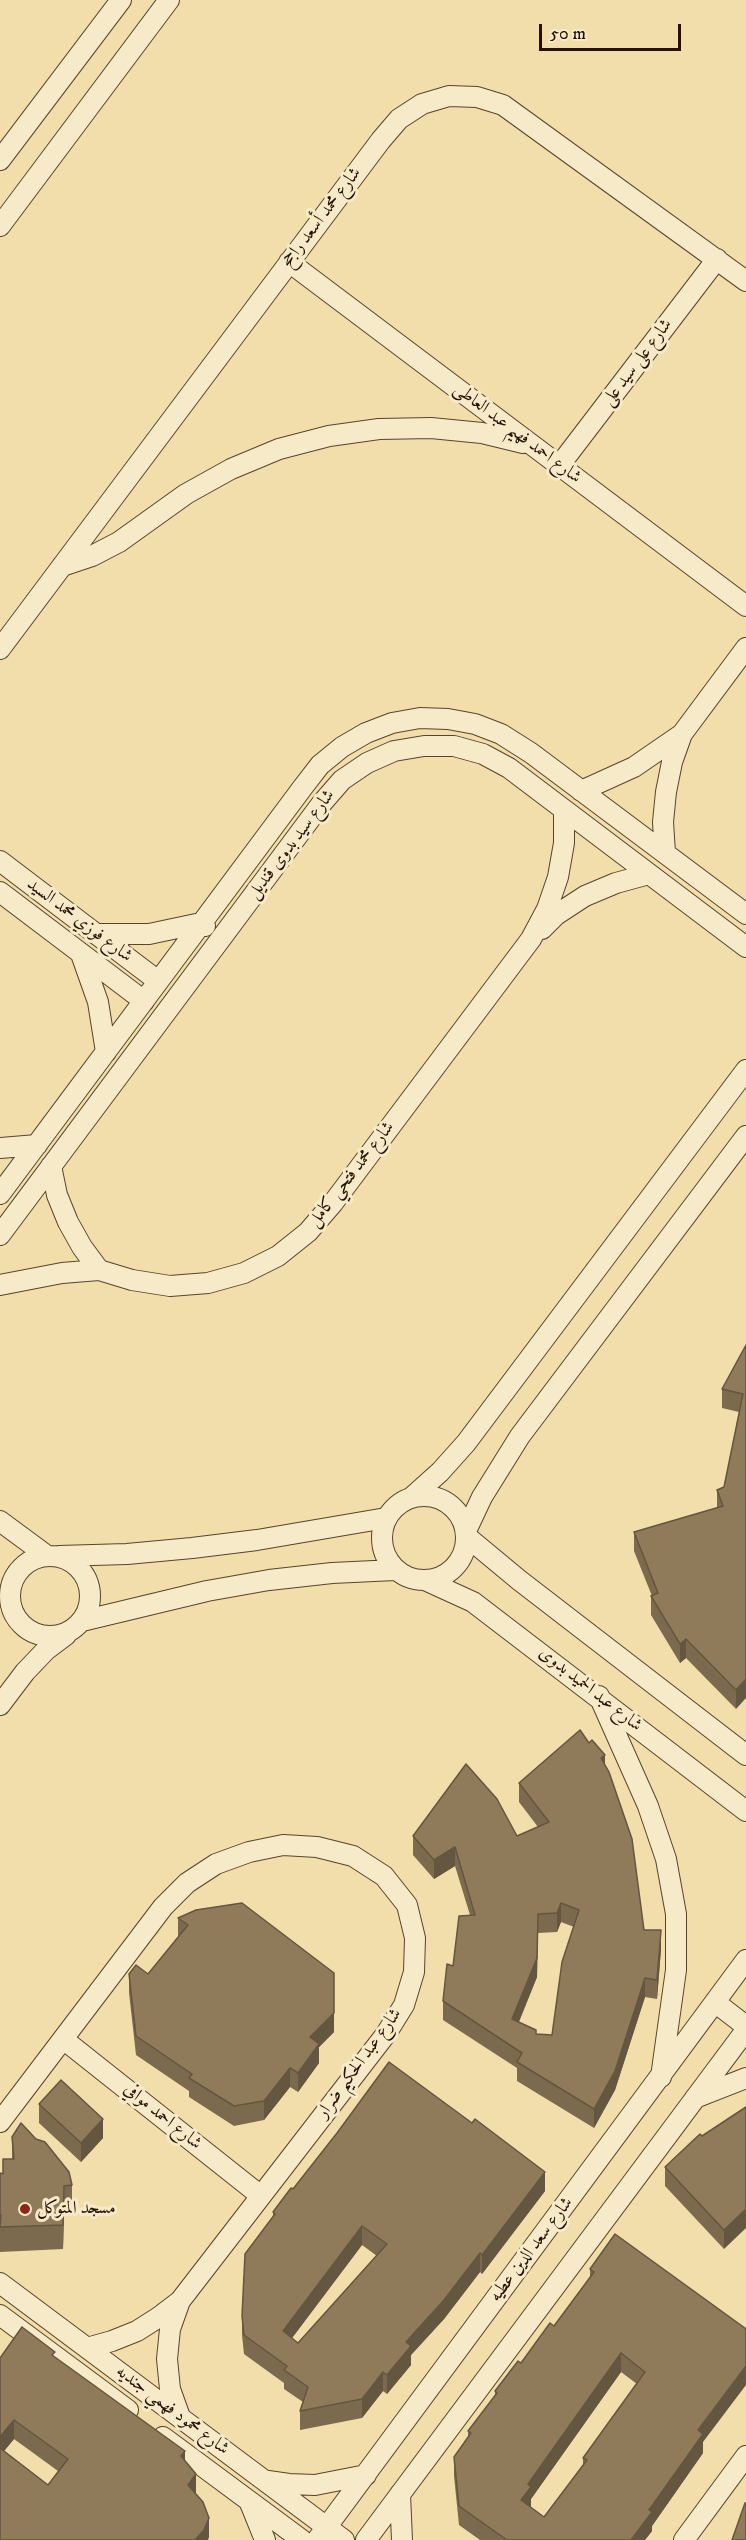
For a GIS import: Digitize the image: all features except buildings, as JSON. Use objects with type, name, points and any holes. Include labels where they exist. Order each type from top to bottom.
[{"type":"street","points":[[0,160],[121,0]]},
{"type":"street","points":[[0,226],[169,0]]},
{"type":"street","name":"شارع محمد أسعد راجح","points":[[0,649],[399,118],[422,104],[449,96],[477,97],[504,105],[746,281]]},
{"type":"street","name":"شارع على سيد على","points":[[560,466],[717,259]]},
{"type":"street","name":"شارع احمد فهيم عبد العاطى","points":[[289,262],[746,606]]},
{"type":"street","points":[[62,566],[92,556],[119,542],[186,494],[231,469],[279,450],[328,436],[379,429],[431,428],[482,433],[532,445]]},
{"type":"street","points":[[665,853],[663,822],[666,792],[672,762],[682,734],[746,648]]},
{"type":"street","name":"شارع سيد بدوى قنديل","points":[[0,1194],[321,765],[342,747],[366,733],[392,723],[420,718],[448,718],[476,724],[501,734],[582,790],[746,914]]},
{"type":"street","points":[[582,790],[634,767],[682,734]]},
{"type":"street","name":"شارع سيد بدوى قنديل","points":[[0,1235],[322,803],[342,780],[367,763],[394,751],[424,746],[444,746],[483,754],[509,768],[746,947]]},
{"type":"street","name":"شارع محمد فتحي كامل","points":[[0,1285],[62,1273],[99,1270],[132,1281],[170,1286],[208,1283],[244,1273],[278,1256],[308,1232],[333,1203],[531,939],[547,909],[558,877],[564,843],[564,810]]},
{"type":"street","name":"شارع فوزي محمد السيد","points":[[0,861],[158,981]]},
{"type":"street","name":"شارع محمد فتحي كامل","points":[[531,939],[556,915],[585,896],[616,883],[650,874]]},
{"type":"street","name":"شارع فوزي محمد السيد","points":[[0,892],[144,1001]]},
{"type":"street","points":[[96,934],[149,934],[201,923],[222,937]]},
{"type":"street","points":[[81,954],[98,1002],[106,1052]]},
{"type":"street","points":[[411,1498],[440,1472],[466,1443],[746,1070]]},
{"type":"street","points":[[466,1533],[482,1497],[520,1436],[746,1136]]},
{"type":"street","points":[[0,1148],[37,1145]]},
{"type":"street","points":[[51,1166],[57,1195],[68,1222],[82,1247],[99,1270]]},
{"type":"street","points":[[429,1496],[446,1502],[462,1519],[466,1533],[465,1549],[460,1561],[440,1578],[415,1581],[395,1570],[386,1559],[382,1546],[382,1532],[386,1518],[401,1502],[411,1498],[429,1496]]},
{"type":"street","points":[[0,1621],[6,1593],[13,1579],[21,1568],[33,1559],[192,1548],[257,1540],[386,1518]]},
{"type":"street","points":[[0,1521],[52,1556],[72,1561],[82,1570],[89,1582],[91,1596],[89,1609],[76,1627],[46,1650],[25,1672],[0,1705]]},
{"type":"street","points":[[466,1533],[519,1580],[746,1755]]},
{"type":"street","points":[[6,1593],[13,1613],[20,1624],[31,1632],[44,1636],[57,1636],[76,1627],[207,1591],[269,1580],[332,1573],[395,1570]]},
{"type":"street","name":"شارع عبد الحميد بدوى","points":[[427,1581],[473,1602],[599,1696],[746,1811]]},
{"type":"street","points":[[599,1696],[648,1806],[666,1859],[676,1914],[676,1970],[660,2078]]},
{"type":"street","name":"شارع عبد الحكيم ضرار","points":[[0,2122],[163,1907],[187,1883],[216,1864],[249,1852],[272,1847],[317,1846],[353,1856],[384,1876],[407,1905],[415,1938],[414,1972],[404,2005],[386,2034],[180,2301],[136,2331],[87,2348]]},
{"type":"street","name":"شارع سعد الدين عطيه","points":[[322,2534],[746,1960]]},
{"type":"street","points":[[366,2540],[746,2028],[716,2003]]},
{"type":"street","name":"شارع احمد موافي","points":[[63,2039],[261,2196]]},
{"type":"street","points":[[695,2098],[746,2078]]},
{"type":"street","name":"شارع محمود فهمي جنديه","points":[[0,2283],[264,2480],[322,2534],[344,2540]]},
{"type":"street","name":"شارع عبد الحكيم ضرار","points":[[180,2301],[170,2329],[167,2359],[170,2389],[180,2417]]},
{"type":"street","name":"شارع محمود فهمي جنديه","points":[[0,2315],[302,2540]]},
{"type":"street","points":[[684,2540],[697,2531],[746,2456]]},
{"type":"street","points":[[264,2480],[315,2485],[366,2475]]},
{"type":"street","points":[[400,2494],[402,2540]]},
{"type":"street","points":[[249,2500],[265,2540]]},
{"type":"place","name":"مسجد المتوكل","points":[[25,2209]]}]
